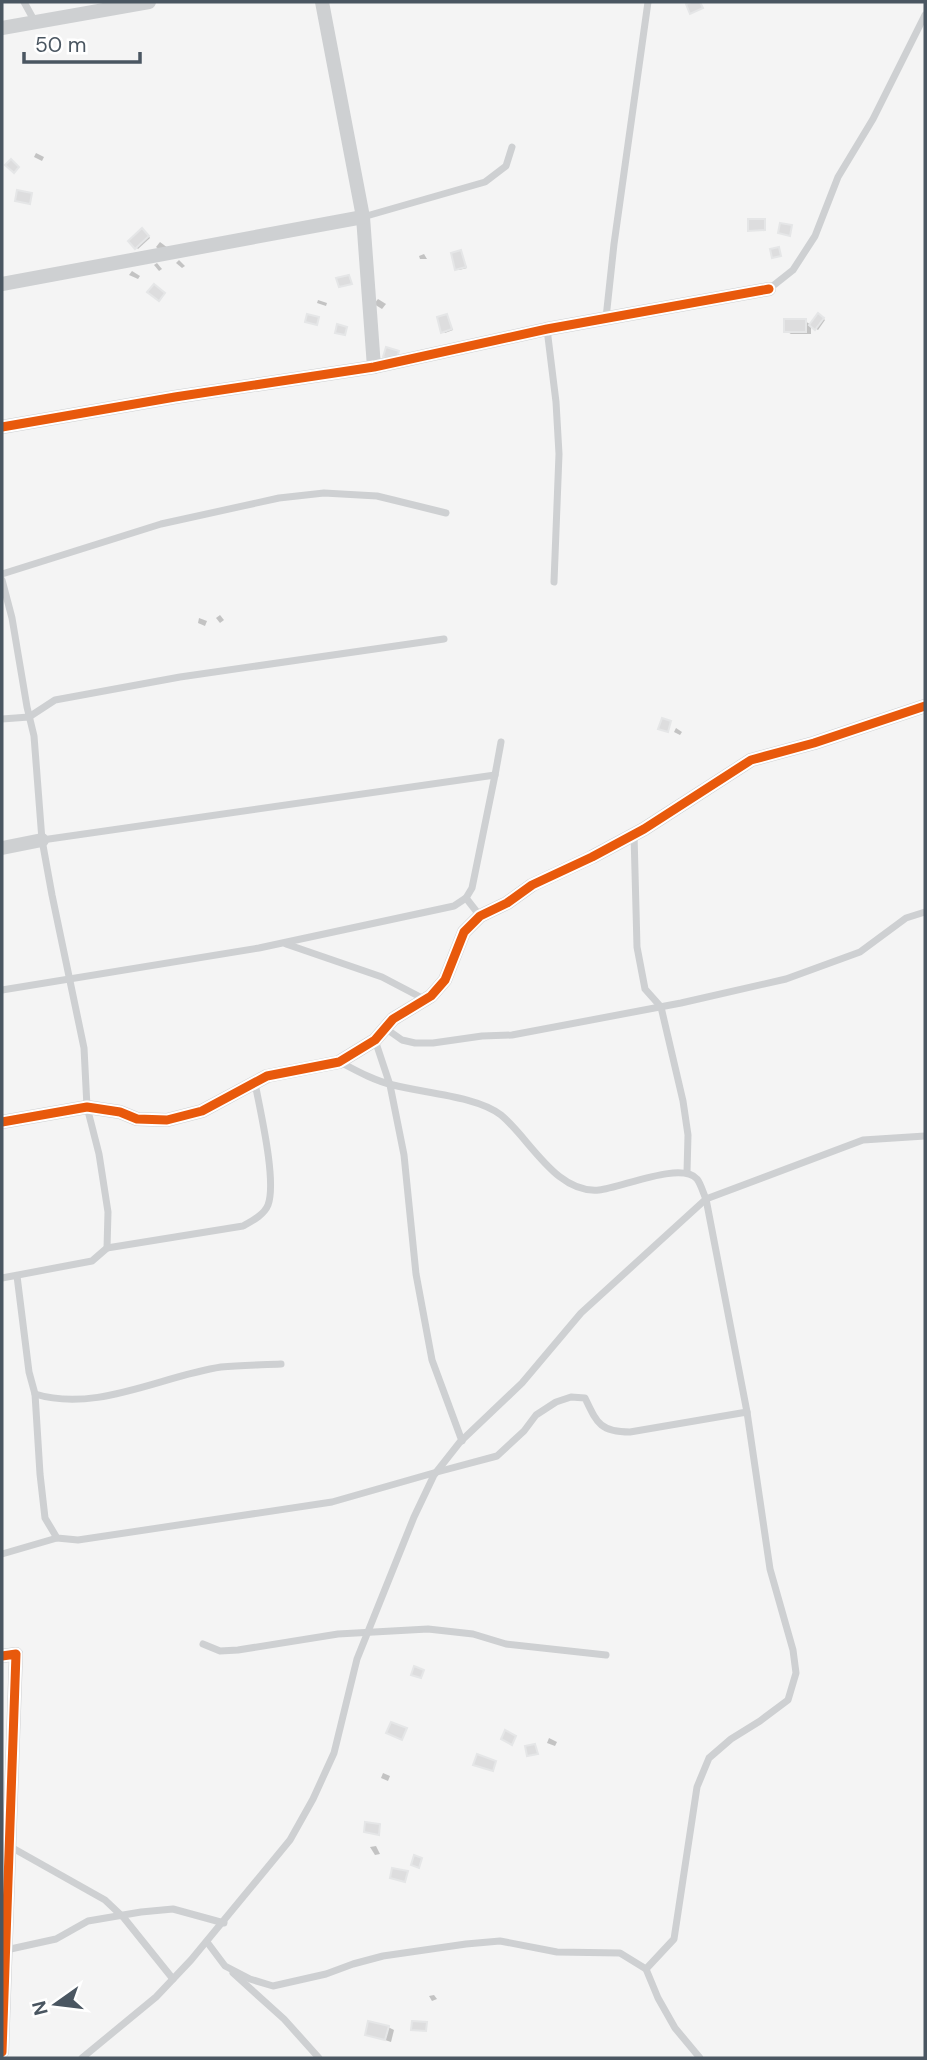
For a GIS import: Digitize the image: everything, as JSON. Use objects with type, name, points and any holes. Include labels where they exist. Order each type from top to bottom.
[{"type":"street","points":[[2,28],[149,2]]},
{"type":"street","points":[[322,2],[363,217],[374,367]]},
{"type":"street","points":[[2,284],[363,217]]},
{"type":"street","points":[[2,427],[374,367],[547,329],[769,289]]},
{"type":"street","points":[[2,1122],[88,1107],[120,1112],[137,1119],[167,1120],[202,1111],[267,1076],[339,1062],[375,1040],[393,1020],[425,999],[445,980],[464,932],[480,916],[508,903],[532,885],[634,834],[751,760],[925,706]]},
{"type":"street","points":[[2,848],[43,840]]},
{"type":"street","points":[[2,1656],[16,1654],[5,1845],[2,2052]]},
{"type":"lane","points":[[23,2],[35,22]]},
{"type":"lane","points":[[606,318],[648,2]]},
{"type":"lane","points":[[769,289],[793,270],[815,236],[838,177],[873,119],[925,15]]},
{"type":"lane","points":[[363,217],[485,182],[506,166],[512,148]]},
{"type":"lane","points":[[547,329],[559,454],[554,582]]},
{"type":"lane","points":[[2,573],[161,524],[279,498],[324,493],[377,496],[446,513]]},
{"type":"lane","points":[[2,580],[12,618],[34,736],[43,840],[84,1048],[88,1107],[107,1201],[107,1248]]},
{"type":"lane","points":[[2,719],[29,717],[55,700],[180,677],[444,639]]},
{"type":"lane","points":[[2,990],[283,943],[454,906],[466,898],[476,873],[501,742]]},
{"type":"lane","points":[[43,840],[495,775]]},
{"type":"lane","points":[[634,834],[637,947],[645,989],[661,1007],[683,1101],[688,1135],[687,1172]]},
{"type":"lane","points":[[466,898],[480,916]]},
{"type":"lane","points":[[386,1028],[402,1040],[433,1043],[512,1035],[661,1007],[786,979],[860,952],[906,918],[925,912]]},
{"type":"lane","points":[[283,943],[382,977],[425,999]]},
{"type":"lane","points":[[375,1040],[390,1084],[404,1155],[416,1274],[426,1334],[432,1360],[462,1441]]},
{"type":"lane","points":[[339,1062],[390,1084],[445,1095],[499,1114],[542,1161],[572,1186],[598,1191],[661,1175],[687,1172],[697,1179],[706,1199],[747,1412],[771,1569],[793,1650],[796,1673],[788,1700],[731,1739],[709,1758],[697,1787],[674,1939],[646,1969]]},
{"type":"lane","points":[[2,1278],[92,1261],[107,1248],[243,1226],[258,1218],[268,1206],[271,1185],[255,1083]]},
{"type":"lane","points":[[82,2058],[113,2035],[173,1979],[224,1923],[290,1840],[334,1753],[358,1659],[414,1517],[437,1472],[462,1441],[522,1384],[581,1313],[706,1199],[863,1140],[925,1136]]},
{"type":"lane","points":[[17,1276],[29,1371],[36,1394],[45,1518],[57,1538]]},
{"type":"lane","points":[[36,1394],[54,1400],[83,1398],[124,1392],[221,1367],[281,1364]]},
{"type":"lane","points":[[2,1554],[57,1538],[78,1540],[332,1502],[497,1456],[537,1415],[556,1402],[571,1397],[585,1398],[601,1426],[613,1432],[630,1432],[747,1412]]},
{"type":"lane","points":[[203,1644],[220,1651],[238,1650],[338,1634],[428,1629],[473,1634],[506,1644],[606,1655]]},
{"type":"lane","points":[[5,1845],[105,1900],[173,1979]]},
{"type":"lane","points":[[4,1950],[56,1938],[88,1921],[173,1909],[224,1923]]},
{"type":"lane","points":[[225,1966],[250,1979],[273,1986],[326,1974],[383,1956],[500,1941],[557,1952],[620,1953],[646,1969],[675,2028],[700,2058]]},
{"type":"lane","points":[[207,1942],[225,1966],[284,2019],[319,2058]]},
{"type":"building","points":[[700,2],[703,8],[690,14],[686,4]]},
{"type":"building","points":[[11,159],[19,167],[14,173],[5,165]]},
{"type":"building","points":[[17,190],[32,193],[30,204],[15,201]]},
{"type":"building","points":[[748,219],[765,219],[765,230],[748,231]]},
{"type":"building","points":[[780,223],[792,225],[790,236],[778,233]]},
{"type":"building","points":[[142,228],[149,236],[135,249],[128,241]]},
{"type":"building","points":[[779,247],[781,256],[772,258],[770,249]]},
{"type":"building","points":[[461,250],[466,267],[455,270],[451,253]]},
{"type":"building","points":[[349,275],[352,284],[339,287],[336,278]]},
{"type":"building","points":[[154,284],[165,293],[159,301],[147,292]]},
{"type":"building","points":[[818,313],[824,318],[815,330],[809,325]]},
{"type":"building","points":[[307,314],[319,317],[317,325],[305,322]]},
{"type":"building","points":[[447,314],[452,329],[441,333],[437,317]]},
{"type":"building","points":[[784,319],[806,319],[806,332],[784,332]]},
{"type":"building","points":[[337,324],[347,327],[345,335],[335,333]]},
{"type":"building","points":[[386,347],[399,351],[396,361],[383,357]]},
{"type":"building","points":[[662,718],[671,721],[668,732],[658,729]]},
{"type":"building","points":[[414,1666],[424,1670],[421,1678],[411,1675]]},
{"type":"building","points":[[391,1722],[407,1728],[402,1740],[386,1733]]},
{"type":"building","points":[[505,1730],[516,1736],[512,1745],[501,1739]]},
{"type":"building","points":[[535,1744],[538,1754],[527,1756],[525,1746]]},
{"type":"building","points":[[477,1754],[496,1761],[493,1771],[473,1765]]},
{"type":"building","points":[[365,1822],[380,1824],[379,1835],[364,1832]]},
{"type":"building","points":[[414,1855],[422,1858],[419,1868],[411,1865]]},
{"type":"building","points":[[392,1868],[408,1871],[405,1882],[390,1878]]},
{"type":"building","points":[[368,2021],[389,2026],[385,2040],[365,2035]]},
{"type":"building","points":[[412,2021],[427,2022],[426,2031],[411,2030]]},
{"type":"cycle path","points":[[2,427],[374,367],[547,329],[769,289]]},
{"type":"cycle path","points":[[2,1122],[87,1107],[120,1112],[137,1119],[167,1120],[202,1111],[267,1076],[339,1062],[375,1040],[393,1019],[431,996],[445,980],[464,932],[480,916],[507,903],[532,885],[644,829],[751,760],[814,743],[925,706]]},
{"type":"cycle path","points":[[2,1656],[16,1654],[2,2052]]}]
